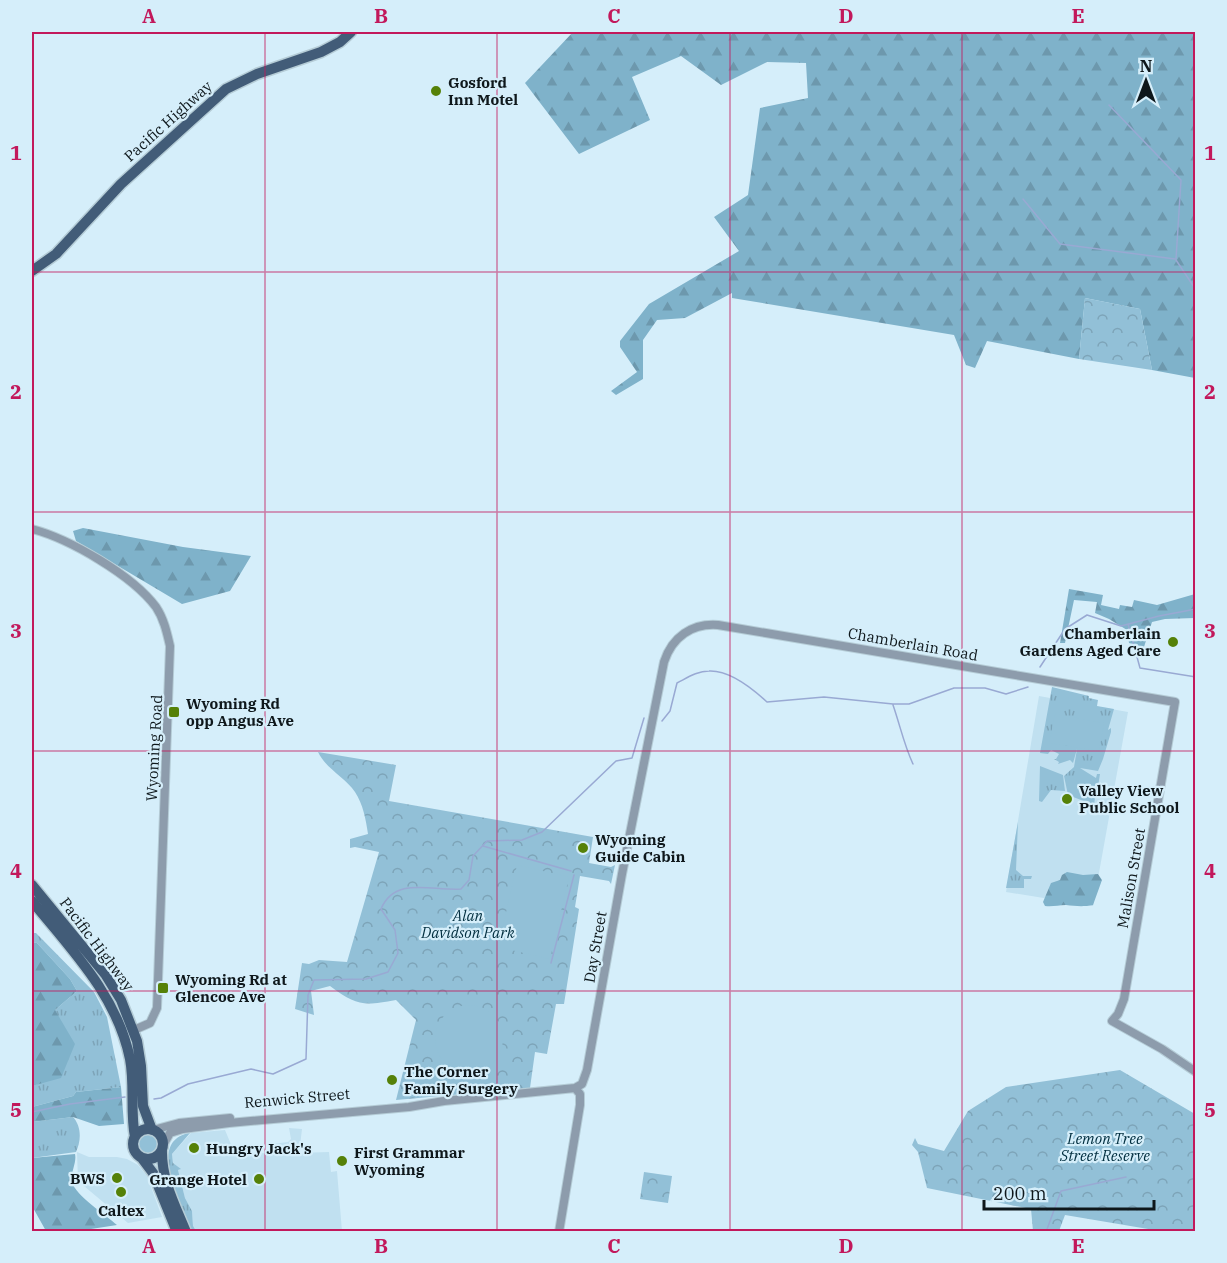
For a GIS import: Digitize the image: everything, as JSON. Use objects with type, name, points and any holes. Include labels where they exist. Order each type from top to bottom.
[{"type":"main road","name":"Pacific Highway","points":[[32,271],[56,254],[121,184],[226,89],[257,74],[321,52],[340,42],[351,32]]},
{"type":"main road","name":"Pacific Highway","points":[[32,885],[105,974],[121,1000],[134,1030],[141,1066],[144,1108],[153,1130]]},
{"type":"main road","name":"Pacific Highway","points":[[32,901],[96,980],[121,1025],[130,1061],[135,1137]]},
{"type":"main road","points":[[130,1061],[132,1053],[130,1036],[134,1030]]},
{"type":"main road","points":[[177,1232],[153,1173],[134,1147],[135,1137],[143,1130],[153,1130],[161,1137],[162,1165],[166,1182],[186,1232]]},
{"type":"main road","points":[[140,1157],[152,1158],[158,1155],[162,1148]]},
{"type":"street","name":"Wyoming Road","points":[[32,529],[66,540],[136,585],[160,615],[170,646],[157,1008],[150,1023],[134,1030]]},
{"type":"street","name":"Chamberlain Road","points":[[664,662],[669,649],[683,634],[700,626],[712,625],[1175,702]]},
{"type":"street","name":"Day Street","points":[[575,1088],[582,1083],[587,1070],[622,874],[664,662]]},
{"type":"street","name":"Malison Street","points":[[1175,702],[1124,999],[1122,1008],[1112,1021],[1162,1049],[1196,1072]]},
{"type":"street","name":"Renwick Street","points":[[153,1130],[193,1121],[335,1108],[390,1106],[575,1088]]},
{"type":"street","points":[[558,1232],[580,1105],[580,1094],[575,1088]]},
{"type":"street","name":"Renwick Street","points":[[162,1148],[168,1136],[175,1131],[373,1107]]},
{"type":"street","points":[[240,1117],[286,1116],[293,1118],[335,1108]]},
{"type":"street","points":[[193,1121],[214,1122],[217,1125]]},
{"type":"shaded area","name":"Valley View Public School","points":[[1039,696],[1128,712],[1093,906],[1006,892]]},
{"type":"shaded area","points":[[289,1128],[302,1129],[300,1146],[295,1146],[296,1153],[329,1152],[331,1172],[337,1171],[342,1231],[196,1231],[193,1227],[192,1211],[185,1198],[178,1170],[180,1169],[173,1163],[172,1154],[191,1133],[225,1130],[235,1154],[266,1153],[271,1144],[288,1142],[291,1139]]},
{"type":"shaded area","points":[[77,1152],[89,1157],[127,1159],[138,1165],[147,1176],[162,1217],[128,1223],[78,1181]]},
{"type":"green space","points":[[573,32],[1195,32],[1195,378],[1152,370],[1140,309],[1085,298],[1079,359],[987,341],[975,368],[966,365],[954,335],[732,298],[732,293],[685,318],[657,320],[643,340],[643,379],[616,395],[611,391],[637,372],[620,347],[620,341],[649,304],[739,251],[714,217],[748,195],[760,108],[808,98],[806,63],[767,62],[721,85],[681,56],[632,77],[650,120],[579,154],[525,83]]},
{"type":"green space","points":[[1085,298],[1140,309],[1152,370],[1079,359]]},
{"type":"green space","points":[[83,528],[183,547],[251,556],[230,591],[182,604],[76,541],[73,531]]},
{"type":"green space","points":[[1069,589],[1103,595],[1101,605],[1119,609],[1120,605],[1132,607],[1134,600],[1157,605],[1195,594],[1195,618],[1152,622],[1144,647],[1129,643],[1127,630],[1095,613],[1097,602],[1074,600],[1065,643],[1060,643]]},
{"type":"green space","points":[[1052,687],[1089,696],[1089,698],[1098,700],[1097,706],[1114,709],[1108,730],[1111,728],[1111,732],[1098,771],[1080,768],[1096,778],[1097,774],[1100,774],[1098,787],[1094,787],[1092,794],[1088,795],[1100,797],[1095,798],[1094,805],[1068,795],[1064,776],[1074,767],[1077,749],[1073,763],[1070,760],[1058,764],[1059,762],[1054,759],[1059,754],[1051,750],[1048,754],[1040,753]]},
{"type":"green space","points":[[1055,714],[1104,723],[1099,751],[1049,743]]},
{"type":"green space","name":"Alan Davidson Park","points":[[318,752],[396,765],[389,801],[593,837],[589,863],[611,867],[615,865],[611,884],[609,881],[580,876],[575,907],[579,909],[564,1004],[556,1004],[547,1054],[535,1052],[530,1088],[396,1100],[416,1020],[396,1000],[361,1003],[330,986],[311,991],[314,1015],[295,1009],[302,963],[309,964],[319,960],[347,962],[379,852],[350,848],[350,839],[368,834],[362,807],[351,787],[321,758]]},
{"type":"green space","points":[[1040,766],[1063,775],[1065,791],[1051,790],[1042,802],[1039,801]]},
{"type":"green space","points":[[1018,822],[1016,870],[1023,876],[1032,876],[1031,879],[1024,879],[1024,888],[1006,888]]},
{"type":"green space","points":[[517,865],[569,877],[550,959],[498,947]]},
{"type":"green space","points":[[1067,872],[1083,875],[1098,874],[1102,880],[1093,905],[1045,906],[1043,902],[1051,883],[1060,880]]},
{"type":"green space","points":[[32,933],[36,933],[94,992],[107,1017],[121,1087],[76,1092],[73,1096],[32,1107],[32,1086],[43,1082],[55,1010],[77,991],[70,979],[37,943],[32,942]]},
{"type":"green space","points":[[32,942],[37,943],[70,979],[77,991],[55,1010],[75,1044],[61,1078],[32,1086]]},
{"type":"green space","points":[[476,1005],[488,1011],[497,1020],[503,1032],[501,1052],[493,1063],[476,1073],[462,1073],[445,1063],[437,1052],[435,1032],[445,1015],[456,1007]]},
{"type":"green space","name":"Lemon Tree Street Reserve","points":[[1120,1070],[1195,1114],[1195,1231],[1160,1231],[1065,1215],[1059,1231],[1033,1231],[1031,1209],[927,1188],[918,1152],[912,1145],[915,1138],[918,1144],[944,1151],[968,1111],[1006,1087]]},
{"type":"green space","points":[[121,1087],[124,1124],[99,1126],[73,1117],[32,1122],[32,1107],[73,1096],[76,1092]]},
{"type":"green space","points":[[73,1117],[80,1134],[76,1152],[32,1158],[32,1122]]},
{"type":"green space","points":[[190,1133],[172,1154],[173,1163],[181,1169],[178,1170],[185,1198],[192,1211],[193,1226],[196,1231],[192,1231],[175,1191],[168,1161],[170,1148],[177,1138]]},
{"type":"green space","points":[[148,1135],[154,1138],[157,1144],[154,1150],[148,1153],[142,1150],[139,1144],[142,1138]]},
{"type":"green space","points":[[75,1154],[72,1179],[74,1187],[117,1225],[78,1231],[46,1231],[32,1206],[32,1158]]},
{"type":"green space","points":[[644,1172],[672,1176],[668,1203],[640,1199]]},
{"type":"waterway","points":[[1109,105],[1181,180],[1176,259]]},
{"type":"waterway","points":[[1023,199],[1060,244],[1175,259]]},
{"type":"waterway","points":[[1176,260],[1196,290]]},
{"type":"waterway","points":[[1040,667],[1065,629],[1087,615],[1121,626],[1196,609]]},
{"type":"waterway","points":[[1128,624],[1140,668],[1196,677]]},
{"type":"waterway","points":[[662,721],[670,711],[677,683],[705,671],[732,677],[748,686],[767,702],[824,697],[909,704],[954,688],[985,688],[1006,694],[1028,687]]},
{"type":"waterway","points":[[893,705],[913,764]]},
{"type":"waterway","points":[[154,1099],[161,1098],[188,1084],[251,1069],[273,1074],[306,1059],[308,995],[314,980],[366,979],[388,972],[398,953],[395,930],[381,909],[387,899],[395,892],[415,887],[461,889],[469,880],[473,856],[487,841],[522,840],[542,832],[616,761],[632,758],[644,718]]},
{"type":"waterway","points":[[483,846],[571,871]]},
{"type":"waterway","points":[[551,963],[574,875]]},
{"type":"waterway","points":[[32,1112],[70,1104],[125,1097]]},
{"type":"waterway","points":[[1046,1232],[1061,1191],[1126,1177]]},
{"type":"place","name":"Gosford Inn Motel","points":[[436,91]]},
{"type":"place","name":"Chamberlain Gardens Aged Care","points":[[1173,642]]},
{"type":"place","name":"Wyoming Rd opp Angus Ave","points":[[174,712]]},
{"type":"place","name":"Valley View Public School","points":[[1067,799]]},
{"type":"place","name":"Wyoming Guide Cabin","points":[[583,848]]},
{"type":"place","name":"Wyoming Rd at Glencoe Ave","points":[[163,988]]},
{"type":"place","name":"The Corner Family Surgery","points":[[392,1080]]},
{"type":"place","name":"Hungry Jack's","points":[[194,1148]]},
{"type":"place","name":"First Grammar Wyoming","points":[[342,1161]]},
{"type":"place","name":"BWS","points":[[117,1178]]},
{"type":"place","name":"Grange Hotel","points":[[259,1179]]},
{"type":"place","name":"Caltex","points":[[121,1192]]}]
